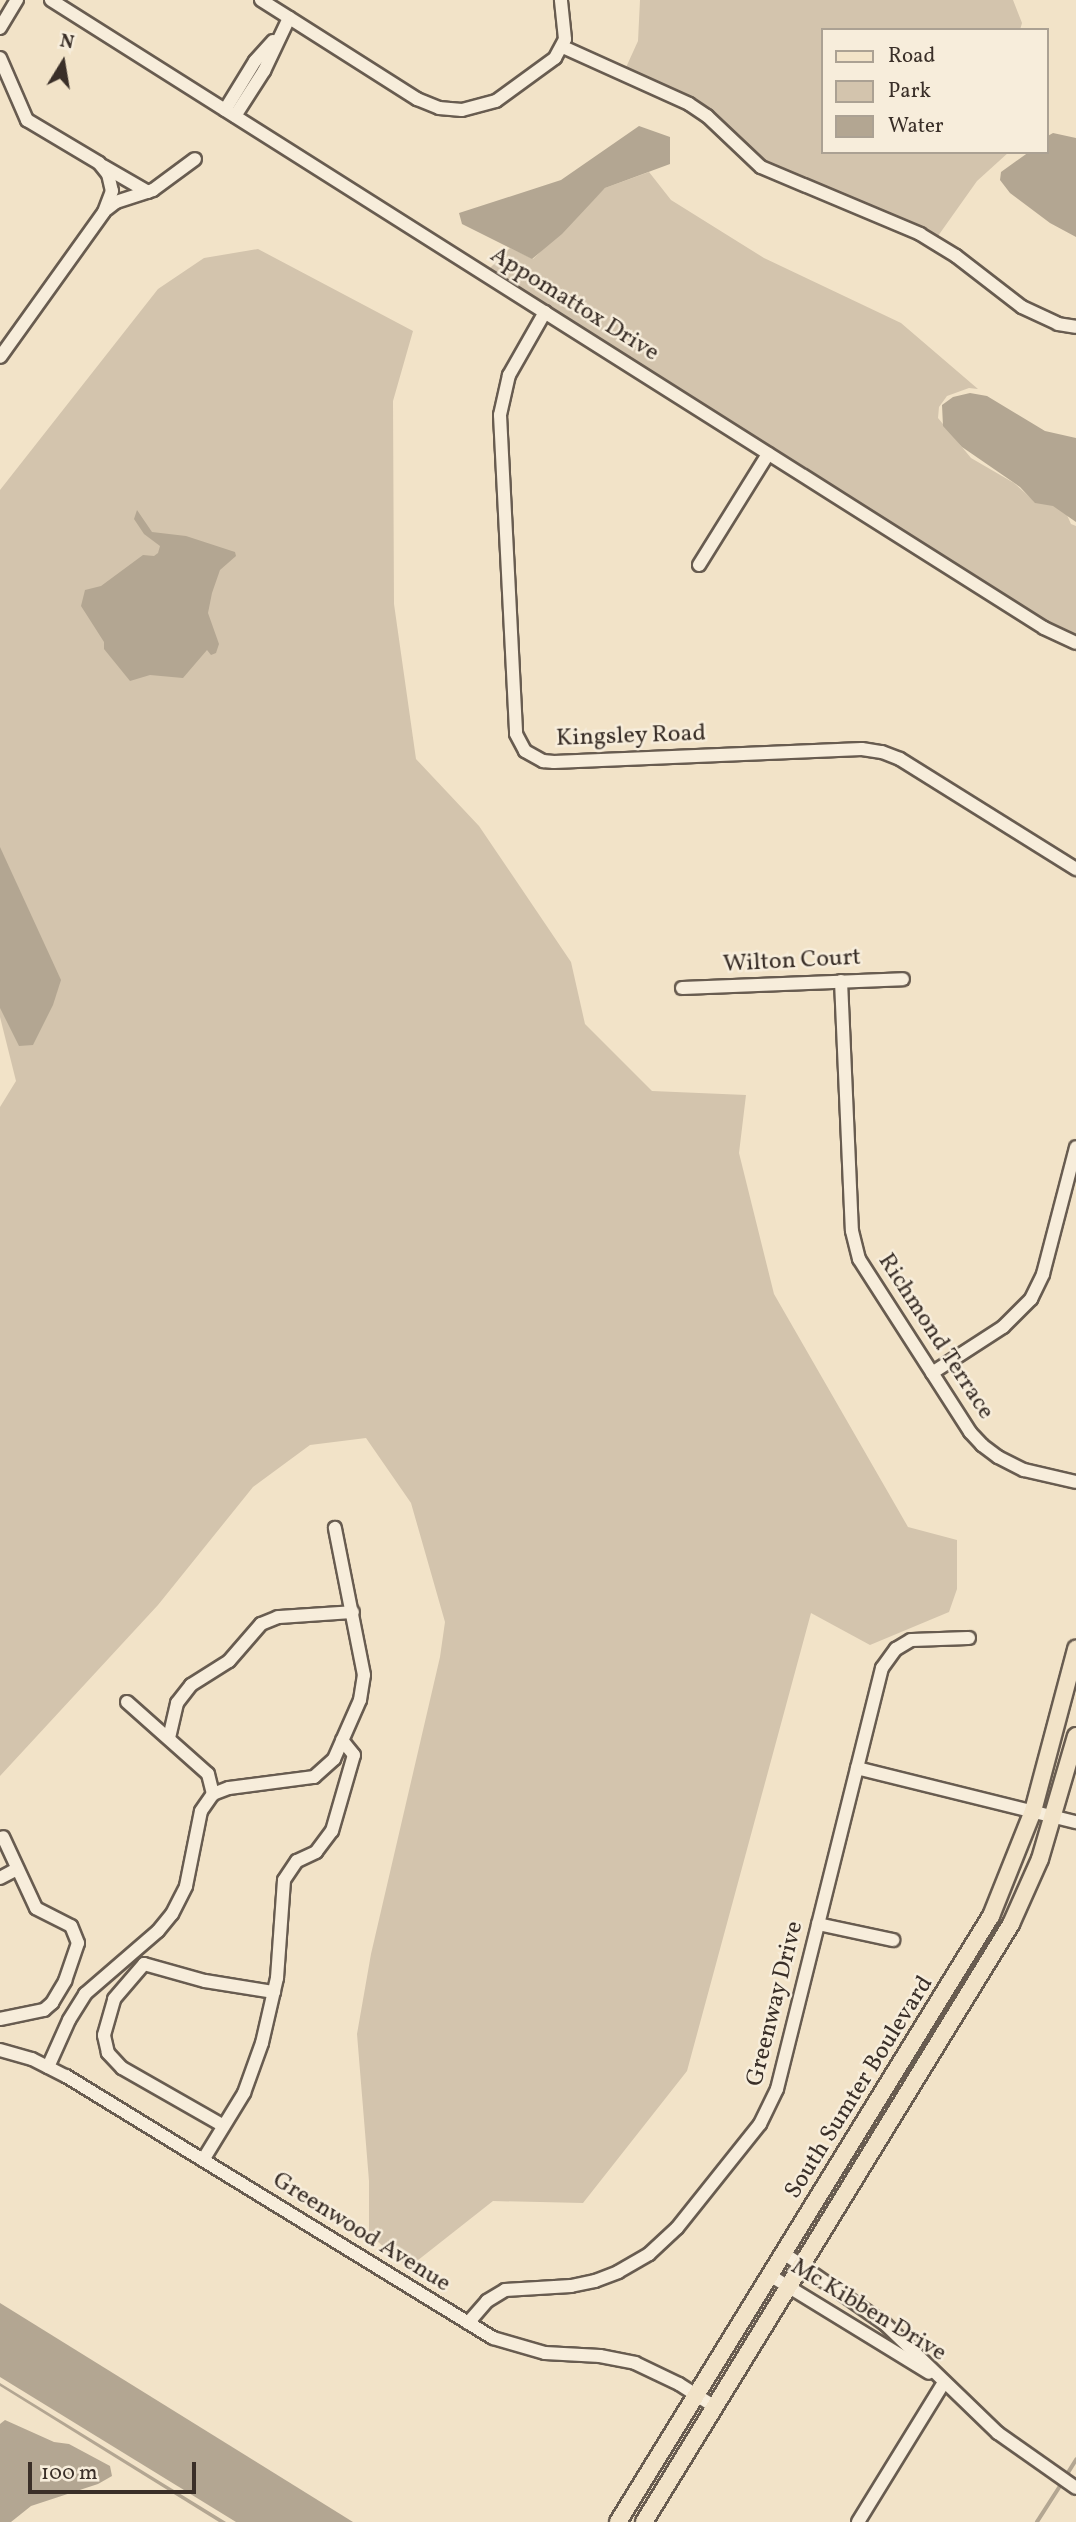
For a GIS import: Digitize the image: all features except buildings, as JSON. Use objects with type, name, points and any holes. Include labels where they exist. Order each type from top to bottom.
[{"type":"main road","name":"South Sumter Boulevard","points":[[618,2522],[985,1927],[1008,1881],[1033,1811],[1076,1649]]},
{"type":"main road","name":"South Sumter Boulevard","points":[[644,2522],[1011,1924],[1034,1874],[1055,1816],[1076,1736]]},
{"type":"street","points":[[0,28],[17,0]]},
{"type":"street","name":"Appomattox Drive","points":[[51,0],[1044,628],[1076,643]]},
{"type":"street","points":[[261,0],[417,99],[450,110],[471,109],[496,101],[551,62],[563,47],[565,33],[561,0]]},
{"type":"street","points":[[230,113],[255,61],[289,18]]},
{"type":"street","points":[[563,47],[689,104],[714,122],[761,167],[931,240],[1022,307],[1058,324],[1076,327]]},
{"type":"street","points":[[0,58],[27,120],[148,192]]},
{"type":"street","points":[[104,212],[116,202],[148,192],[195,159]]},
{"type":"street","points":[[0,357],[104,212],[111,198],[111,186],[108,174],[99,163]]},
{"type":"street","name":"Kingsley Road","points":[[545,312],[509,375],[500,415],[516,734],[526,751],[543,761],[554,762],[862,749],[882,752],[900,759],[1076,869]]},
{"type":"street","points":[[699,565],[768,454]]},
{"type":"street","name":"Wilton Court","points":[[682,988],[903,979]]},
{"type":"street","name":"Richmond Terrace","points":[[841,981],[854,1246],[864,1269],[971,1432],[990,1451],[1024,1470],[1076,1482]]},
{"type":"street","points":[[932,1373],[1003,1327],[1031,1299],[1043,1274],[1076,1147]]},
{"type":"street","points":[[48,2067],[69,2020],[85,1994],[102,1976],[158,1931],[172,1914],[188,1878],[201,1811],[214,1794],[229,1788],[314,1777],[331,1764],[360,1700],[364,1675],[335,1528]]},
{"type":"street","points":[[169,1738],[177,1703],[191,1685],[229,1661],[261,1624],[278,1617],[353,1612]]},
{"type":"street","name":"Greenway Drive","points":[[468,2323],[487,2301],[505,2290],[572,2286],[618,2272],[649,2254],[677,2228],[771,2106],[880,1674],[888,1658],[901,1645],[920,1637],[969,1638]]},
{"type":"street","points":[[127,1702],[208,1774],[214,1794]]},
{"type":"street","points":[[203,2160],[244,2093],[262,2043],[274,1992],[284,1880],[297,1861],[316,1852],[332,1831],[354,1755],[342,1740]]},
{"type":"street","points":[[857,1768],[1076,1822]]},
{"type":"street","points":[[0,2019],[44,2010],[59,1994],[78,1942],[78,1935],[71,1926],[36,1908],[3,1837]]},
{"type":"street","points":[[0,1878],[17,1869]]},
{"type":"street","points":[[818,1924],[893,1940]]},
{"type":"street","points":[[222,2126],[122,2068],[107,2053],[104,2035],[114,1999],[145,1964],[205,1981],[274,1992]]},
{"type":"street","points":[[102,1976],[122,1990]]},
{"type":"street","points":[[65,1980],[85,1994]]},
{"type":"street","name":"Greenwood Avenue","points":[[0,2050],[48,2067],[493,2338],[529,2350],[600,2356],[635,2363],[715,2407]]},
{"type":"street","name":"Mc Kibben Drive","points":[[785,2254],[886,2324],[998,2433],[1076,2488]]},
{"type":"street","name":"Mc Kibben Drive","points":[[771,2276],[944,2382]]},
{"type":"street","points":[[858,2522],[944,2382]]},
{"type":"green space","points":[[640,0],[1013,0],[1022,23],[1021,28],[820,28],[820,154],[1007,154],[977,181],[933,243],[771,171],[700,111],[623,74],[638,41]]},
{"type":"green space","points":[[649,172],[671,200],[764,258],[901,323],[978,389],[969,388],[947,396],[939,407],[938,418],[971,458],[1014,483],[1034,501],[1063,506],[1071,524],[1076,526],[1076,636],[1047,622],[489,269],[510,248],[533,259],[605,188]]},
{"type":"green space","points":[[258,249],[413,331],[393,401],[394,604],[416,759],[479,826],[571,962],[585,1024],[652,1091],[746,1095],[739,1153],[774,1294],[908,1527],[957,1540],[957,1589],[949,1612],[870,1645],[811,1613],[687,2071],[583,2203],[493,2201],[408,2268],[369,2234],[369,2181],[357,2034],[371,1954],[440,1657],[445,1622],[411,1503],[366,1438],[310,1445],[253,1487],[158,1605],[0,1776],[0,1107],[16,1081],[0,1017],[0,490],[158,289],[204,258]]},
{"type":"water","points":[[639,126],[670,137],[670,164],[605,188],[562,234],[532,259],[462,224],[459,213],[561,180]]},
{"type":"water","points":[[1053,133],[1076,138],[1076,237],[1050,223],[1010,193],[1000,180],[1001,172],[1026,154],[1048,154],[1048,136]]},
{"type":"water","points":[[970,393],[987,396],[1045,431],[1076,438],[1076,522],[1053,506],[1035,503],[1020,487],[962,447],[943,426],[942,405],[953,397]]},
{"type":"water","points":[[137,510],[152,532],[186,536],[235,552],[236,556],[220,570],[208,613],[219,644],[216,653],[211,655],[207,650],[183,678],[150,675],[130,681],[104,649],[104,642],[81,606],[85,590],[101,586],[143,555],[154,556],[158,553],[160,546],[144,534],[134,519]]},
{"type":"water","points":[[0,847],[61,980],[53,1005],[33,1045],[19,1046],[0,1008]]},
{"type":"water","points":[[0,2303],[353,2522],[236,2522],[0,2377]]},
{"type":"water","points":[[0,2383],[226,2522],[219,2522],[0,2386]]},
{"type":"water","points":[[5,2420],[54,2442],[69,2444],[110,2466],[112,2476],[98,2484],[31,2506],[11,2522],[0,2522],[0,2424]]},
{"type":"waterway","points":[[1066,2476],[1076,2460]]},
{"type":"waterway","points":[[1037,2522],[1062,2483]]}]
